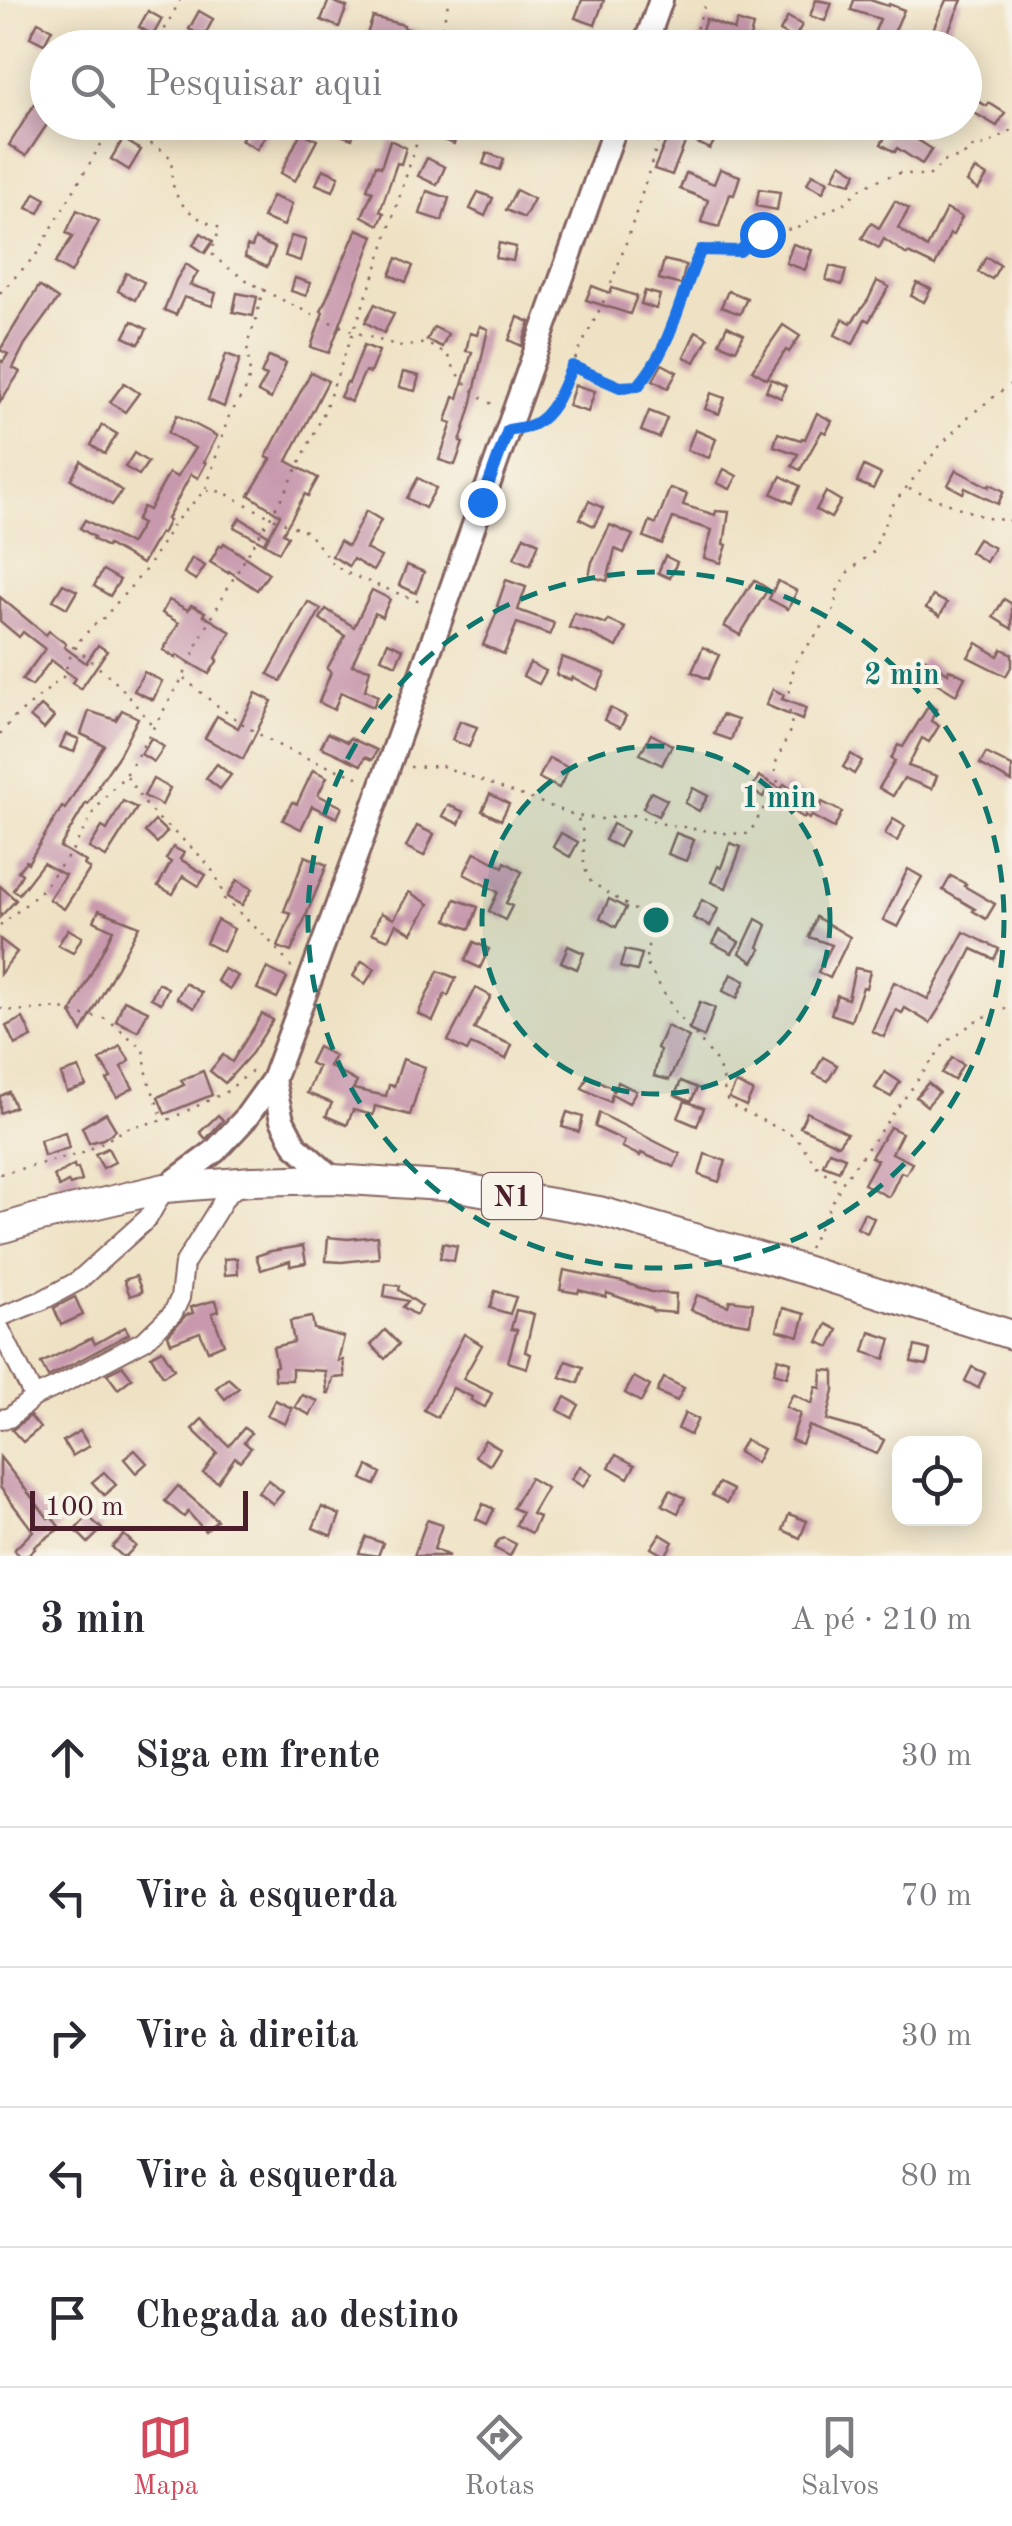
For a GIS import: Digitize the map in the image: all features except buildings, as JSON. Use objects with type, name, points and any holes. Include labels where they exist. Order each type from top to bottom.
[{"type":"highway","name":"N1","points":[[0,1229],[165,1188],[332,1179],[458,1187],[599,1211],[1012,1335]]},
{"type":"main road","points":[[650,30],[661,0]]},
{"type":"main road","points":[[165,1188],[215,1151],[245,1119],[308,986],[612,140]]},
{"type":"main road","points":[[268,1070],[282,1120],[295,1145],[332,1179]]},
{"type":"street","points":[[0,1419],[8,1418],[34,1396],[145,1340],[172,1313],[180,1298],[184,1264],[226,1196],[242,1182]]},
{"type":"street","points":[[0,1316],[43,1300],[78,1281],[148,1218],[165,1188]]},
{"type":"street","points":[[0,1328],[34,1396]]},
{"type":"path","points":[[164,30],[180,0]]},
{"type":"path","points":[[442,30],[449,0]]},
{"type":"path","points":[[696,30],[707,0]]},
{"type":"path","points":[[572,366],[620,387],[638,386],[653,368],[675,324],[683,292],[701,250],[740,251],[772,228],[794,230],[880,179],[900,173],[929,176],[946,160],[962,157],[973,147],[986,146],[1012,130]]},
{"type":"path","points":[[0,293],[36,255],[104,140]]},
{"type":"path","points":[[140,140],[164,149],[172,160],[174,190],[185,208],[220,228],[212,254],[220,263],[352,331],[406,347],[424,344],[447,354],[478,397],[511,422],[533,425],[558,396],[612,283],[658,140]]},
{"type":"path","points":[[0,926],[38,894],[71,853],[92,814],[126,776],[286,489],[322,417],[376,270],[417,140]]},
{"type":"path","points":[[0,734],[63,677],[74,646],[147,568],[174,523],[206,489],[228,418],[248,388],[247,344],[262,288]]},
{"type":"path","points":[[183,677],[281,746],[308,759],[385,776],[442,766],[577,816],[634,816],[664,824],[749,834],[778,783],[774,767],[792,726],[790,678],[796,662],[830,618],[836,606],[836,592],[848,572],[873,552],[894,503],[939,447],[969,416],[1012,383]]},
{"type":"path","points":[[908,488],[953,508],[1012,521]]},
{"type":"path","points":[[206,489],[223,492],[305,531],[332,564],[351,576],[444,610]]},
{"type":"path","points":[[74,646],[120,686],[154,728]]},
{"type":"path","points":[[126,776],[150,809],[210,868],[222,887],[223,898],[268,939],[308,986]]},
{"type":"path","points":[[577,816],[584,867],[592,882],[641,914],[650,938],[648,966],[676,1013],[713,1056],[723,1076],[724,1097],[734,1106],[796,1137],[818,1169],[842,1183]]},
{"type":"path","points":[[798,1268],[842,1183],[945,1043],[977,1020],[1012,1006]]},
{"type":"path","points":[[0,1008],[59,1008],[111,1022],[143,1049],[148,1079],[164,1120]]},
{"type":"path","points":[[0,1174],[83,1153],[130,1127],[164,1120],[226,1092],[256,1068],[268,1070]]},
{"type":"route","points":[[482,502],[508,430],[533,425],[547,413],[572,366],[620,387],[638,386],[653,368],[675,324],[683,292],[701,250],[740,251],[762,234]]}]
